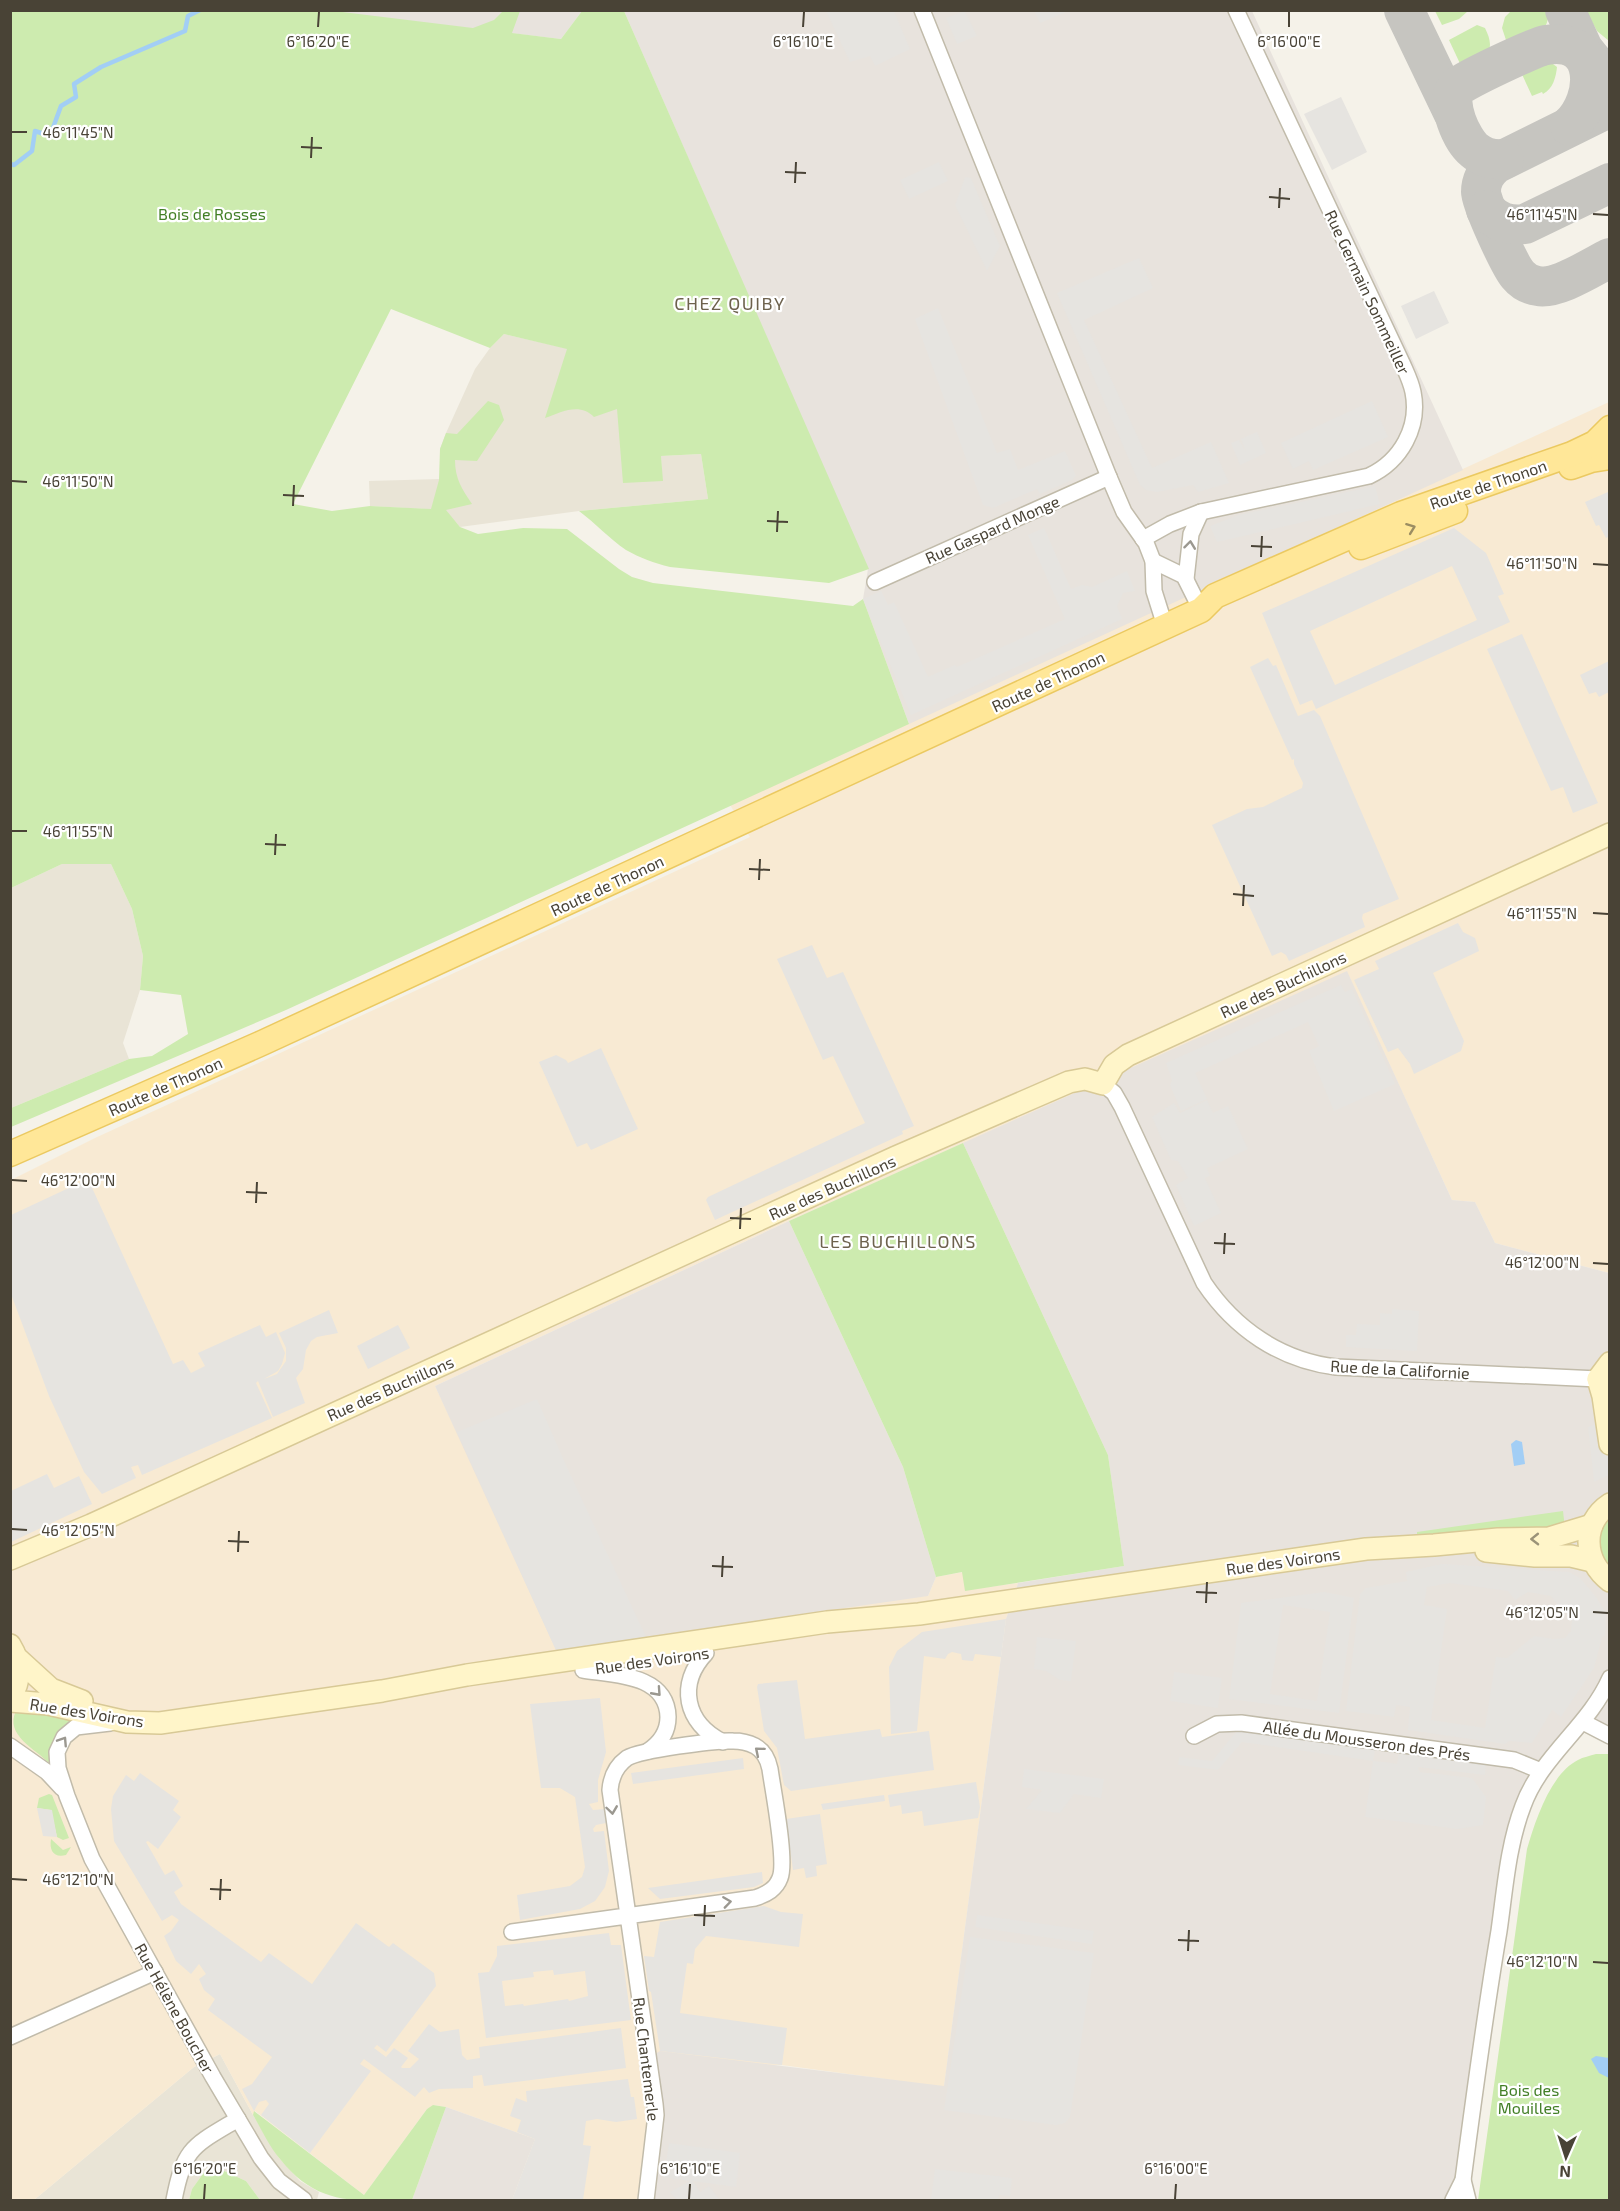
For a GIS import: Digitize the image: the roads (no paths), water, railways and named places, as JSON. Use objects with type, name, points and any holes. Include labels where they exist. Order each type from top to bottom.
[{"type":"main road","name":"Route de Thonon","points":[[10,1154],[273,1038],[1201,610],[1215,596],[1392,517],[1572,454],[1595,443],[1610,428]]},
{"type":"main road","name":"Route de Thonon","points":[[1201,610],[1221,609],[1362,547],[1580,463],[1610,457]]},
{"type":"street","points":[[922,10],[1109,477],[1124,512],[1143,539],[1153,561],[1155,591],[1165,626]]},
{"type":"street","name":"Rue Germain Sommeiller","points":[[1143,539],[1179,520],[1201,512],[1358,479],[1374,473],[1389,464],[1399,453],[1410,431],[1414,412],[1413,391],[1403,365],[1236,10]]},
{"type":"street","name":"Rue Gaspard Monge","points":[[875,582],[1109,477]]},
{"type":"street","points":[[1186,579],[1191,534],[1201,512]]},
{"type":"street","points":[[1153,561],[1181,573],[1201,610]]},
{"type":"street","name":"Rue des Buchillons","points":[[10,1559],[47,1545],[896,1157],[1069,1082],[1085,1079],[1103,1084],[1114,1065],[1128,1055],[1610,834]]},
{"type":"street","name":"Rue de la Californie","points":[[1103,1084],[1114,1093],[1122,1107],[1204,1283],[1213,1297],[1234,1320],[1267,1345],[1300,1359],[1336,1367],[1606,1375]]},
{"type":"street","points":[[1606,1375],[1602,1391],[1610,1444]]},
{"type":"street","points":[[1609,1503],[1600,1511],[1592,1526],[1588,1547],[1592,1561],[1601,1574],[1610,1581]]},
{"type":"street","name":"Rue des Voirons","points":[[382,1691],[509,1680],[706,1653],[919,1614],[1366,1549],[1498,1539],[1549,1538],[1592,1526]]},
{"type":"street","name":"Rue des Buchillons","points":[[10,1576],[21,1564],[47,1545]]},
{"type":"street","name":"Rue des Voirons","points":[[1434,1545],[1535,1556],[1571,1556],[1592,1561]]},
{"type":"street","name":"Rue des Voirons","points":[[10,1700],[48,1704],[127,1722],[160,1723],[382,1691],[478,1673],[827,1622],[919,1614]]},
{"type":"street","points":[[10,1700],[18,1678],[14,1652]]},
{"type":"street","name":"Rue des Voirons","points":[[14,1652],[43,1684],[72,1698],[135,1712],[198,1717]]},
{"type":"street","points":[[706,1653],[699,1660],[690,1677],[689,1702],[694,1716],[703,1729],[723,1742]]},
{"type":"street","name":"Rue Chantemerle","points":[[583,1670],[634,1678],[658,1691],[667,1707],[668,1720],[662,1738],[648,1751]]},
{"type":"street","points":[[1453,2200],[1463,2180],[1483,2030],[1510,1857],[1524,1804],[1541,1771],[1595,1707],[1610,1678]]},
{"type":"street","points":[[1595,1707],[1610,1695]]},
{"type":"street","name":"Rue Hélène Boucher","points":[[127,1722],[81,1726],[64,1737],[56,1757],[67,1796],[96,1869],[238,2119],[274,2175],[290,2191],[304,2200]]},
{"type":"street","points":[[1583,1722],[1610,1736]]},
{"type":"street","name":"Allée du Mousseron des Prés","points":[[1194,1736],[1216,1724],[1240,1723],[1514,1760],[1541,1771]]},
{"type":"street","name":"Rue Hélène Boucher","points":[[10,1734],[33,1761]]},
{"type":"street","name":"Rue Chantemerle","points":[[512,1932],[627,1917],[755,1898],[771,1891],[780,1880],[783,1861],[768,1761],[764,1753],[756,1746],[736,1741],[648,1751],[633,1755],[623,1762],[614,1772],[610,1785],[627,1917],[656,2115],[646,2200]]},
{"type":"street","name":"Rue Hélène Boucher","points":[[10,1746],[53,1777],[67,1796]]},
{"type":"street","points":[[10,2037],[155,1972]]},
{"type":"street","points":[[174,2200],[180,2171],[189,2154],[204,2139],[238,2119]]},
{"type":"street","points":[[1463,2180],[1468,2200]]},
{"type":"water","points":[[1516,1440],[1522,1442],[1525,1464],[1514,1466],[1511,1444]]},
{"type":"water","points":[[1596,2056],[1609,2058],[1609,2078],[1599,2073],[1591,2059]]},
{"type":"waterway","points":[[10,164],[14,165],[32,151],[35,131],[50,136],[61,106],[76,97],[74,84],[101,67],[185,31],[188,16],[200,10]]},
{"type":"district","name":"CHEZ QUIBY","points":[[730,303]]},
{"type":"district","name":"LES BUCHILLONS","points":[[898,1241]]},
{"type":"park label","name":"Bois de Rosses","points":[[212,213]]},
{"type":"park label","name":"Bois des Mouilles","points":[[1529,2098]]}]
